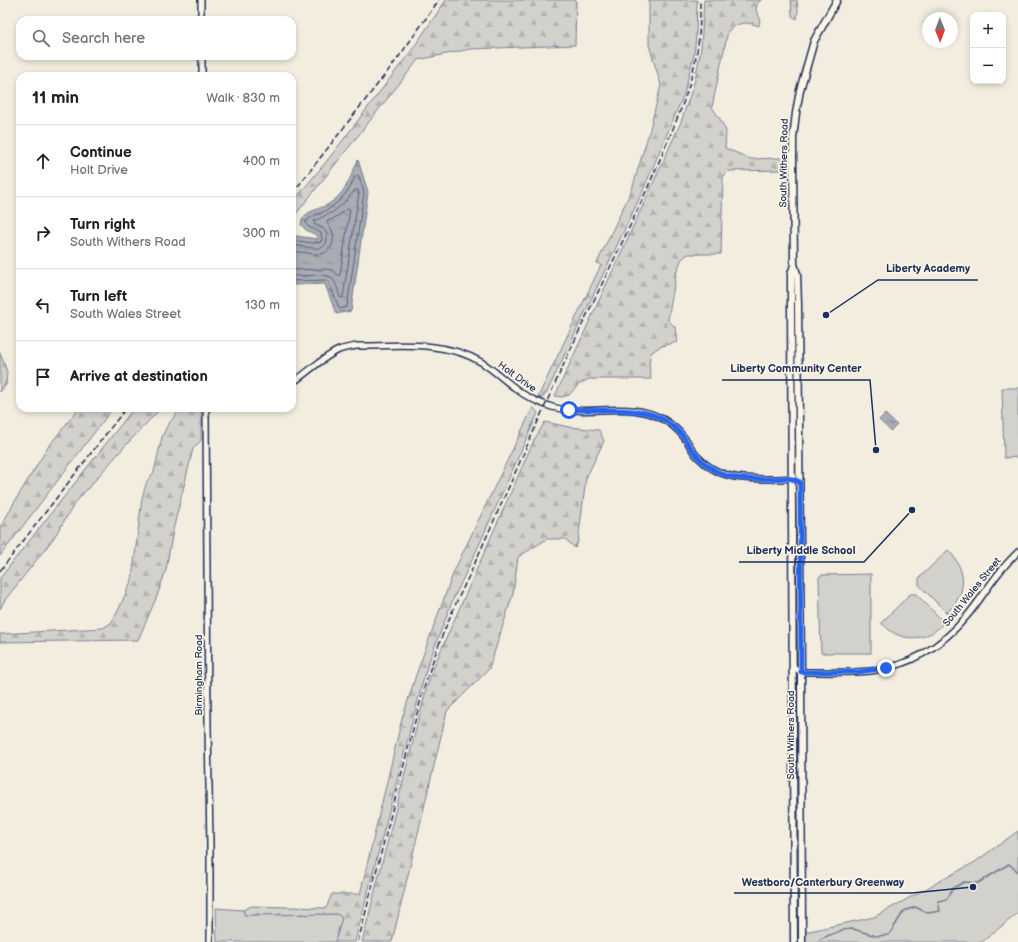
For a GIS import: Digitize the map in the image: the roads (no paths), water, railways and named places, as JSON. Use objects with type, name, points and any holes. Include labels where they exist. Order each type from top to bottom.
[{"type":"main road","name":"South Withers Road","points":[[802,942],[800,475],[798,305],[797,274],[794,264],[793,162],[796,113],[800,90],[814,41],[837,0]]},
{"type":"main road","name":"South Withers Road","points":[[794,264],[791,274],[794,942]]},
{"type":"street","points":[[201,0],[201,16]]},
{"type":"street","points":[[202,60],[202,72]]},
{"type":"street","name":"Holt Drive","points":[[296,381],[338,350],[347,347],[441,347],[458,351],[473,358],[491,369],[532,400],[553,407],[569,410],[634,410],[648,413],[663,419],[677,429],[701,460],[722,474],[748,479],[792,478],[800,475]]},
{"type":"street","name":"Birmingham Road","points":[[206,412],[210,942]]},
{"type":"street","name":"Holt Drive","points":[[792,478],[800,482]]},
{"type":"street","name":"South Wales Street","points":[[801,672],[858,672],[880,670],[903,664],[933,649],[954,631],[976,605],[996,575],[1018,552]]},
{"type":"street","points":[[793,667],[801,672],[793,677]]},
{"type":"water","points":[[358,160],[368,192],[351,311],[336,314],[325,284],[296,285],[296,236],[318,239],[318,236],[306,230],[301,225],[302,219],[313,210],[333,201],[343,191]]},
{"type":"water","points":[[885,414],[897,425],[891,431],[879,420]]},
{"type":"waterway","points":[[820,939],[842,930],[853,929],[876,936],[889,935],[904,911],[915,907],[928,913],[940,911],[938,901],[947,899],[953,888],[964,882],[978,883],[1009,864],[1018,871]]},
{"type":"railway","points":[[296,189],[398,58],[439,0]]},
{"type":"railway","points":[[358,942],[419,706],[435,656],[454,608],[553,387],[623,241],[677,120],[690,82],[696,56],[699,35],[700,0]]},
{"type":"railway","points":[[0,571],[123,412]]},
{"type":"place","name":"Liberty Academy","points":[[826,315]]},
{"type":"place","name":"Liberty Community Center","points":[[876,450]]},
{"type":"place","name":"Liberty Middle School","points":[[912,510]]},
{"type":"place","name":"Westboro/Canterbury Greenway","points":[[973,887]]}]
